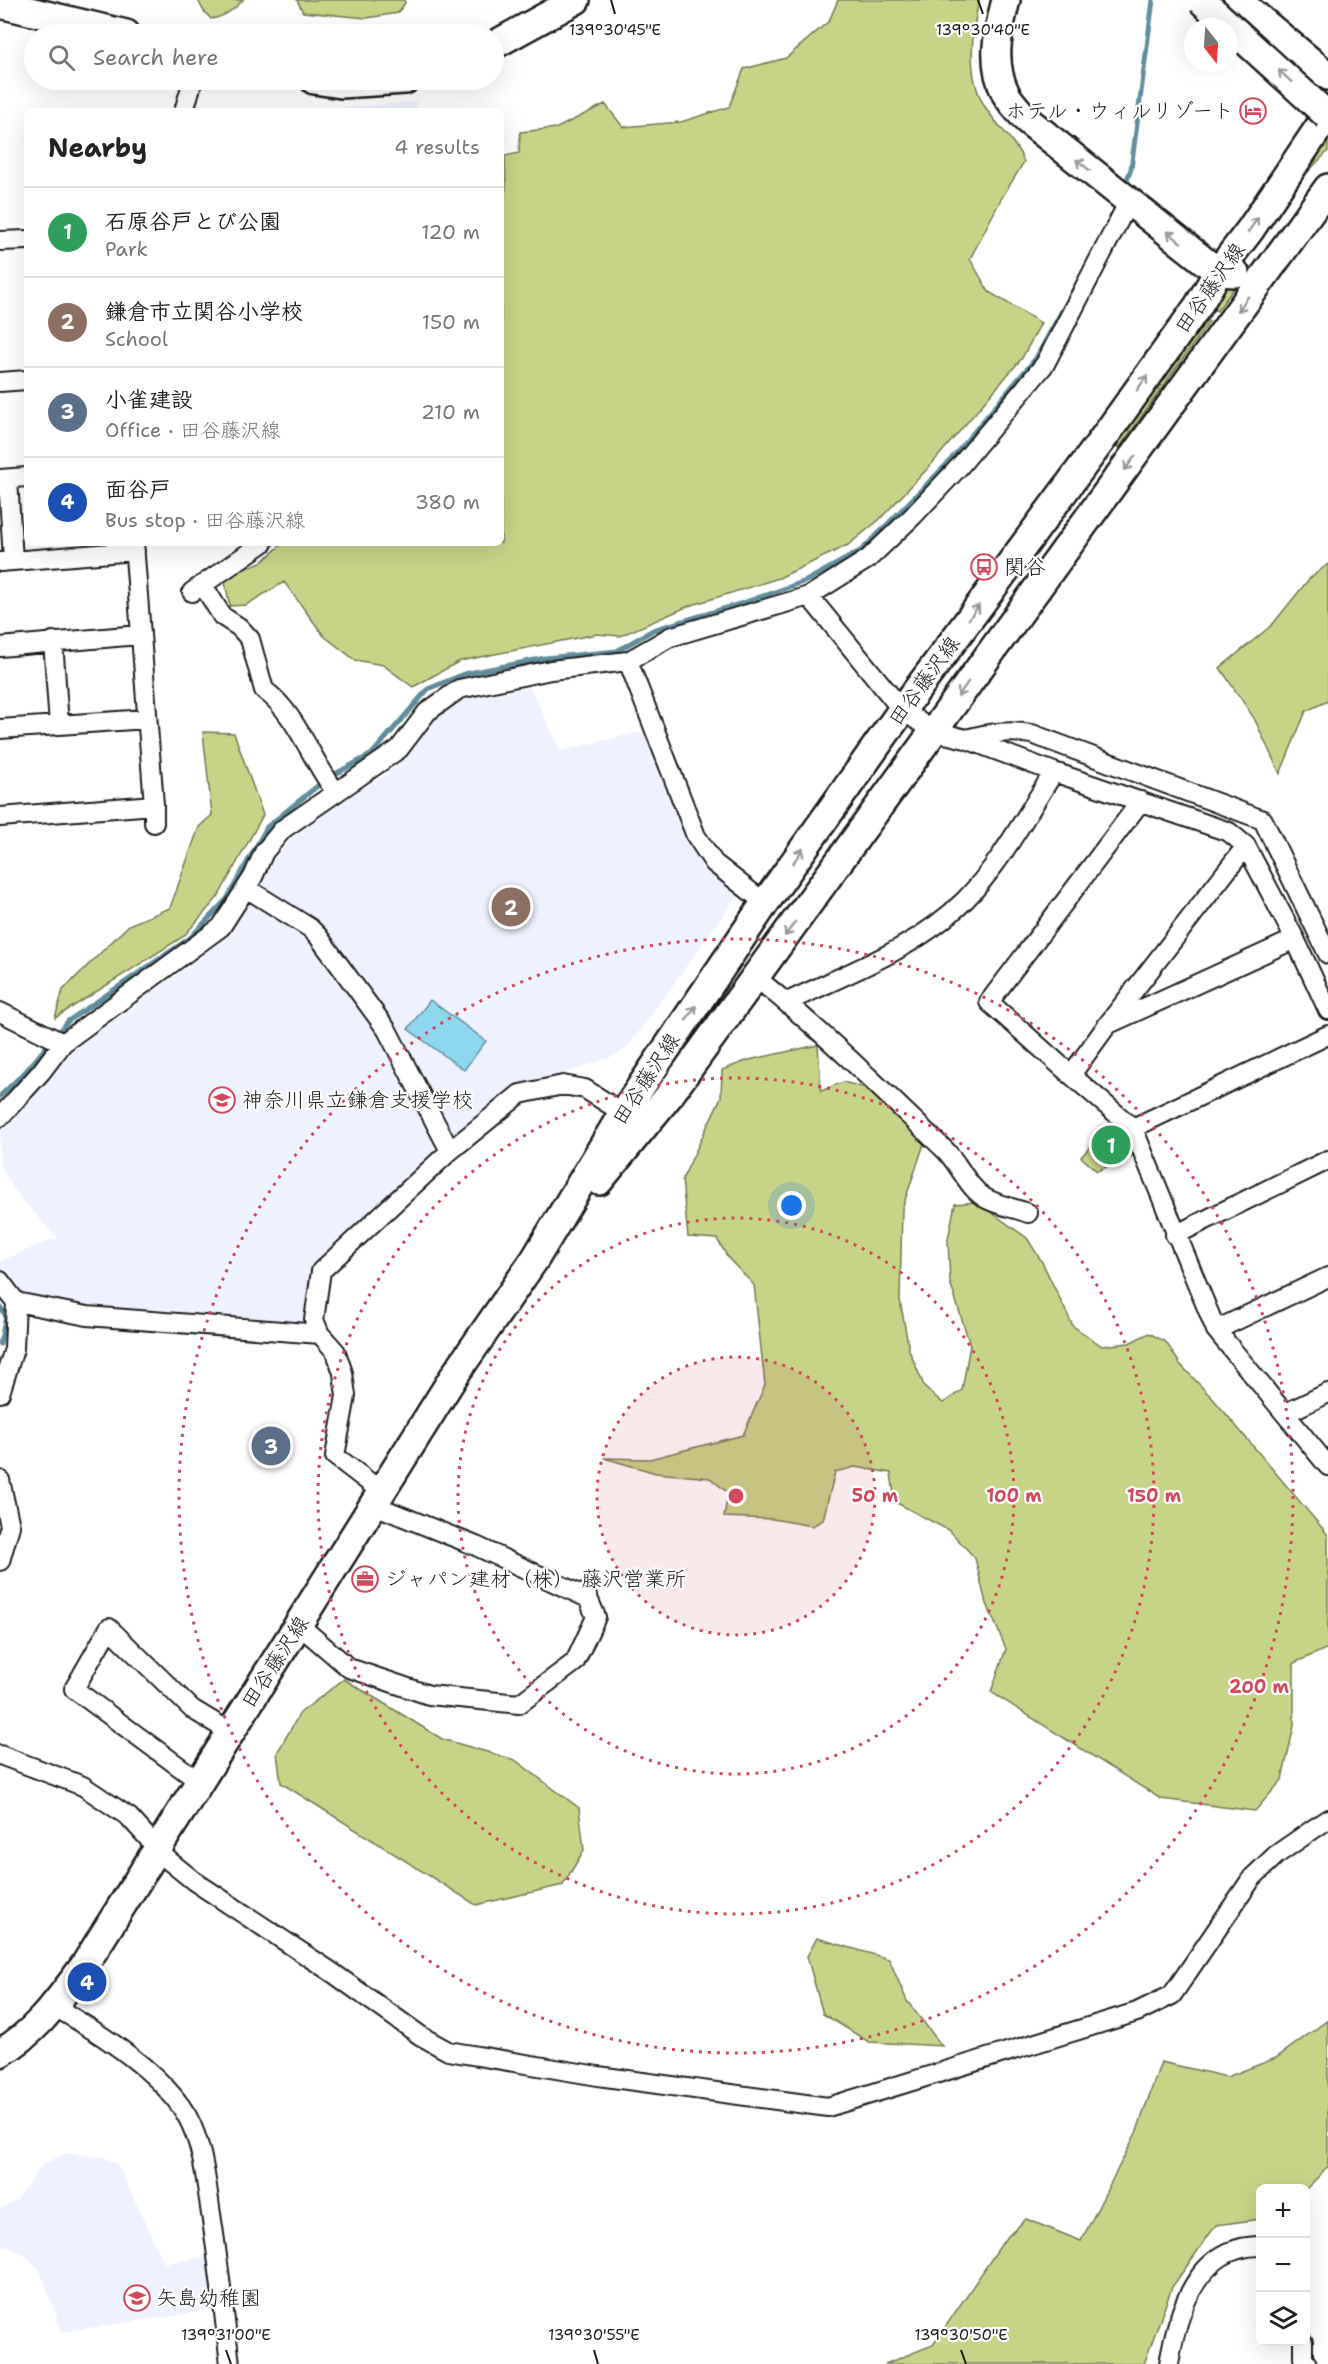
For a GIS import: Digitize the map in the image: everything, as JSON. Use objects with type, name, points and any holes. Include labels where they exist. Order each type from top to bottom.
[{"type":"main road","points":[[504,40],[576,0]]},
{"type":"main road","points":[[1006,0],[997,36],[997,66],[1006,94],[1027,120],[1218,272],[1231,274],[1243,271],[1277,256]]},
{"type":"main road","points":[[1201,0],[1328,115]]},
{"type":"main road","points":[[1237,0],[1328,76]]},
{"type":"main road","points":[[0,4],[84,24]]},
{"type":"main road","name":"田谷藤沢線","points":[[0,2053],[26,2035],[53,2006],[106,1932],[456,1373],[536,1258],[623,1113],[765,903],[902,710],[1198,306],[1218,272],[1250,230],[1328,115]]},
{"type":"main road","name":"田谷藤沢線","points":[[536,1258],[657,1108],[755,977],[1328,188]]},
{"type":"street","points":[[185,108],[190,90]]},
{"type":"street","points":[[0,1117],[63,1044],[221,927],[246,888],[264,852],[283,829],[335,790],[399,749],[427,712],[459,689],[551,670],[628,661],[670,637],[809,596],[868,559],[959,467],[1045,364],[1130,201]]},
{"type":"street","points":[[0,241],[24,240]]},
{"type":"street","points":[[0,382],[24,380]]},
{"type":"street","points":[[0,817],[154,814],[134,547],[7,561],[4,479],[24,477]]},
{"type":"street","points":[[258,546],[197,589],[222,616],[240,627],[250,639],[264,690],[288,715],[335,790]]},
{"type":"street","points":[[809,596],[902,710],[933,731],[966,739],[1229,832],[1246,846],[1295,939],[1328,1010]]},
{"type":"street","points":[[0,647],[139,635]]},
{"type":"street","points":[[53,641],[59,725]]},
{"type":"street","points":[[628,661],[696,837],[714,863],[765,903]]},
{"type":"street","points":[[0,729],[147,719]]},
{"type":"street","points":[[966,739],[1011,731],[1032,734],[1263,820],[1328,954]]},
{"type":"street","points":[[787,1002],[897,950],[949,914],[1000,858],[1054,772]]},
{"type":"street","points":[[1142,801],[988,1002],[1133,1128],[1175,1235],[1216,1330],[1328,1466]]},
{"type":"street","points":[[1071,1075],[1246,846]]},
{"type":"street","points":[[246,888],[310,928],[318,936],[387,1030],[450,1151]]},
{"type":"street","points":[[1108,1024],[1295,939]]},
{"type":"street","points":[[755,977],[787,1002],[842,1052],[954,1158],[971,1184],[984,1197],[1028,1213]]},
{"type":"street","points":[[0,1012],[63,1044]]},
{"type":"street","points":[[1133,1128],[1328,1035]]},
{"type":"street","points":[[298,1625],[349,1668],[429,1695],[519,1704],[575,1662],[596,1617],[588,1598],[378,1499],[335,1456],[346,1396],[343,1373],[336,1352],[320,1334],[314,1320],[321,1271],[450,1151],[520,1094],[563,1085],[585,1089],[628,1116],[657,1108]]},
{"type":"street","points":[[1175,1235],[1328,1160]]},
{"type":"street","points":[[1216,1330],[1328,1277]]},
{"type":"street","points":[[0,1281],[16,1302],[14,1349],[0,1393]]},
{"type":"street","points":[[16,1302],[87,1316],[320,1334]]},
{"type":"street","points":[[1286,1413],[1328,1394]]},
{"type":"street","points":[[0,1480],[10,1526],[0,1561]]},
{"type":"street","points":[[200,1782],[74,1689],[109,1628],[192,1708],[230,1732]]},
{"type":"street","points":[[0,1755],[83,1786],[129,1817],[157,1849],[194,1881],[333,1973],[421,2036],[448,2051],[609,2077],[828,2107],[1137,2012],[1172,1995],[1252,1878],[1276,1855],[1328,1819]]},
{"type":"street","points":[[53,2006],[103,2034],[169,2092],[187,2116],[199,2148],[206,2181],[224,2299],[230,2364]]},
{"type":"street","points":[[1169,2364],[1174,2333],[1188,2293],[1217,2259],[1246,2246],[1256,2246]]},
{"type":"street","points":[[1303,2346],[1303,2358],[1307,2364]]},
{"type":"shaded area","points":[[416,102],[417,108],[343,108]]},
{"type":"shaded area","points":[[530,687],[561,751],[647,730],[654,756],[689,843],[705,870],[737,896],[630,1044],[619,1054],[513,1092],[454,1137],[398,1029],[323,927],[261,886],[274,860],[291,840],[321,813],[385,775],[408,756],[443,709],[457,701]]},
{"type":"shaded area","name":"神奈川県立鎌倉支援学校","points":[[251,900],[311,937],[363,1008],[428,1124],[435,1144],[434,1158],[330,1253],[306,1319],[301,1326],[116,1312],[32,1299],[22,1294],[10,1284],[0,1270],[0,1261],[57,1238],[16,1192],[0,1166],[0,1130],[81,1044],[200,958],[233,931]]},
{"type":"shaded area","points":[[65,2153],[96,2157],[101,2155],[118,2165],[164,2263],[211,2256],[215,2304],[211,2310],[62,2332],[40,2270],[24,2254],[0,2244],[0,2209],[18,2199],[42,2165]]},
{"type":"green space","points":[[198,0],[243,0],[229,12],[211,19]]},
{"type":"green space","points":[[297,0],[405,0],[405,3],[398,13],[367,18],[303,12]]},
{"type":"green space","points":[[838,0],[979,0],[972,53],[978,93],[994,120],[1016,146],[1024,162],[1001,199],[970,259],[989,292],[1041,323],[1022,358],[930,466],[879,520],[848,545],[779,578],[689,606],[620,636],[597,634],[460,661],[413,687],[383,665],[355,660],[324,636],[284,582],[246,605],[230,606],[224,578],[263,561],[280,546],[504,546],[505,156],[519,153],[520,132],[557,128],[605,104],[623,127],[681,122],[729,107],[744,69],[786,58],[829,21]]},
{"type":"green space","points":[[1328,129],[1328,151],[1307,173],[1256,243]]},
{"type":"green space","points":[[1224,286],[1234,286],[1234,288],[1217,311],[1209,307]]},
{"type":"green space","points":[[1201,316],[1209,322],[1119,448],[1111,443]]},
{"type":"green space","points":[[1328,564],[1328,701],[1306,711],[1280,774],[1254,718],[1220,668],[1272,625],[1309,579]]},
{"type":"green space","points":[[203,732],[234,733],[263,815],[218,897],[184,936],[55,1018],[63,990],[129,925],[170,908],[199,827],[212,815]]},
{"type":"green space","points":[[818,1045],[821,1091],[843,1082],[870,1089],[925,1141],[902,1209],[900,1300],[909,1350],[925,1388],[943,1403],[962,1390],[970,1345],[950,1282],[948,1239],[955,1204],[977,1202],[1027,1238],[1042,1262],[1073,1326],[1102,1346],[1129,1343],[1149,1333],[1166,1342],[1180,1364],[1215,1401],[1328,1535],[1328,1648],[1294,1663],[1294,1726],[1282,1780],[1255,1811],[1161,1799],[991,1692],[1006,1649],[985,1599],[975,1558],[950,1531],[895,1502],[891,1473],[855,1467],[835,1472],[823,1520],[812,1526],[773,1519],[724,1517],[728,1493],[710,1478],[656,1473],[604,1458],[650,1459],[743,1435],[765,1385],[754,1285],[729,1259],[717,1239],[688,1237],[682,1180],[721,1097],[722,1070],[749,1060]]},
{"type":"green space","points":[[1112,1123],[1126,1135],[1134,1155],[1097,1171],[1081,1157]]},
{"type":"green space","points":[[344,1679],[442,1739],[515,1760],[579,1808],[584,1850],[563,1885],[476,1905],[281,1783],[277,1753],[300,1713]]},
{"type":"green space","points":[[817,1938],[889,1959],[907,2001],[942,2046],[869,2042],[823,2014],[807,1956]]},
{"type":"green space","points":[[1328,2020],[1328,2167],[1310,2185],[1256,2184],[1256,2220],[1216,2225],[1172,2287],[1144,2364],[885,2364],[933,2345],[1005,2239],[1026,2219],[1081,2241],[1137,2131],[1161,2062],[1227,2077],[1276,2058]]},
{"type":"water","points":[[430,1000],[486,1041],[464,1070],[408,1029]]},
{"type":"waterway","points":[[1124,188],[1131,169],[1153,0]]},
{"type":"waterway","points":[[0,1096],[26,1071],[68,1021],[190,938],[227,899],[267,827],[326,779],[372,754],[428,689],[464,674],[545,658],[617,651],[653,630],[806,581],[862,550],[947,464],[1036,358],[1075,287]]},
{"type":"waterway","points":[[0,1307],[6,1316],[0,1344]]},
{"type":"place","name":"ホテル・ウィルリゾート","points":[[1253,111]]},
{"type":"place","name":"関谷","points":[[984,567]]},
{"type":"place","name":"鎌倉市立関谷小学校","points":[[511,907]]},
{"type":"place","name":"神奈川県立鎌倉支援学校","points":[[222,1100]]},
{"type":"place","name":"石原谷戸とび公園","points":[[1111,1145]]},
{"type":"place","name":"小雀建設","points":[[271,1446]]},
{"type":"place","name":"ジャパン建材（株） 藤沢営業所","points":[[365,1579]]},
{"type":"place","name":"面谷戸","points":[[87,1982]]},
{"type":"place","name":"矢島幼稚園","points":[[137,2298]]}]
